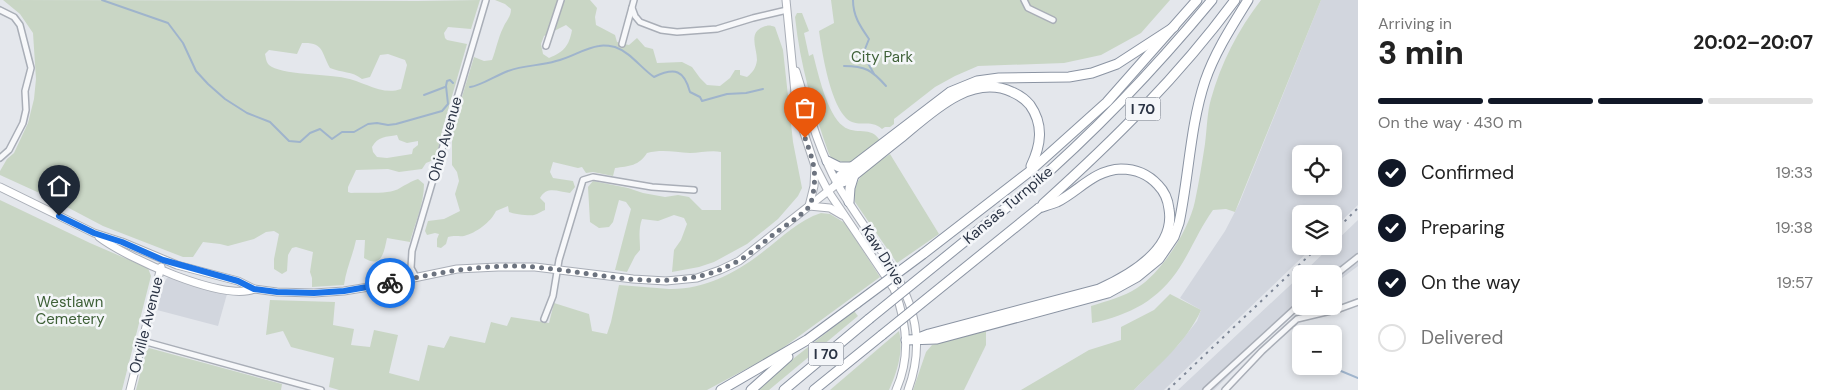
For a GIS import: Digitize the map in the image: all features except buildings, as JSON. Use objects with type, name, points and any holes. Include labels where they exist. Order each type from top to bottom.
[{"type":"highway","points":[[751,390],[807,340],[1029,172],[1107,102],[1197,0]]},
{"type":"highway","name":"Kansas Turnpike","points":[[784,390],[1028,190],[1071,152],[1113,111],[1171,49],[1212,0]]},
{"type":"highway","name":"Kansas Turnpike","points":[[814,390],[1039,208],[1108,144],[1155,96],[1188,60],[1235,0]]},
{"type":"highway","points":[[906,340],[926,341],[936,336],[1057,304],[1108,293],[1149,268],[1167,248],[1179,223],[1197,116],[1206,80],[1224,39],[1248,0]]},
{"type":"highway","points":[[906,130],[934,103],[950,92],[977,81],[1000,78],[1069,77],[1092,73],[1117,64],[1174,27]]},
{"type":"highway","points":[[837,184],[840,176],[853,171],[906,130],[948,101],[977,88],[992,86],[1005,88],[1020,96],[1035,113],[1041,134],[1039,148],[1029,172]]},
{"type":"highway","points":[[827,160],[839,167],[853,171]]},
{"type":"highway","points":[[1039,208],[1058,202],[1082,184],[1102,173],[1120,169],[1146,174],[1162,190],[1169,204],[1170,219],[1165,237],[1159,246],[1135,269],[1121,279],[1099,289],[1057,304]]},
{"type":"highway","points":[[849,202],[853,171]]},
{"type":"highway","points":[[721,390],[807,340]]},
{"type":"main road","points":[[786,0],[796,103],[815,166],[814,186],[809,206]]},
{"type":"main road","name":"Kaw Drive","points":[[793,58],[804,101],[837,184],[892,265],[903,285],[913,311],[916,339],[915,364],[908,390]]},
{"type":"main road","name":"Kaw Drive","points":[[815,166],[828,191],[894,289],[904,322],[906,340],[902,373],[896,390]]},
{"type":"main road","points":[[0,188],[94,233],[122,242],[163,260],[238,281],[254,289],[291,293],[344,291],[457,269],[498,267],[534,267],[666,281],[697,278],[739,261],[837,184]]},
{"type":"main road","points":[[809,206],[830,208],[846,217]]},
{"type":"main road","points":[[94,233],[112,246],[160,270],[238,293],[254,289]]},
{"type":"main road","name":"Orville Avenue","points":[[130,390],[163,260]]},
{"type":"street","name":"Ohio Avenue","points":[[416,277],[411,268],[412,251],[486,0]]},
{"type":"street","points":[[546,46],[560,0]]},
{"type":"street","points":[[622,44],[634,0]]},
{"type":"street","points":[[1024,0],[1028,8],[1053,20]]},
{"type":"street","points":[[632,8],[640,22],[661,30],[677,32],[717,29],[787,10]]},
{"type":"street","points":[[0,10],[14,17],[20,25],[31,68],[25,91],[26,110],[23,123],[9,150],[0,158]]},
{"type":"street","points":[[544,319],[553,296],[559,260],[581,184],[586,178],[593,177],[652,187],[694,190]]},
{"type":"street","points":[[1342,270],[1358,257]]},
{"type":"street","points":[[1225,390],[1256,357],[1297,319],[1339,309],[1358,302]]},
{"type":"street","points":[[1206,390],[1292,311]]},
{"type":"street","points":[[143,341],[321,390]]},
{"type":"shaded area","points":[[1321,0],[1358,0],[1358,205],[1342,220],[1342,205],[1292,205],[1292,255],[1305,255],[1292,265],[1292,267],[1164,390],[1134,390],[1179,344],[1197,321],[1201,310],[1180,298],[1225,231],[1239,204]]},
{"type":"shaded area","points":[[1358,220],[1358,266],[1342,278],[1342,265],[1311,265],[1322,255],[1342,255],[1342,235]]},
{"type":"shaded area","points":[[171,276],[227,294],[218,326],[157,310],[164,283]]},
{"type":"shaded area","points":[[1292,283],[1292,314],[1214,390],[1178,390]]},
{"type":"green space","points":[[3,0],[480,0],[471,29],[448,27],[444,33],[447,40],[467,44],[436,159],[426,163],[422,169],[399,172],[388,169],[356,170],[348,187],[348,192],[351,193],[377,193],[396,190],[418,179],[424,184],[421,206],[410,242],[387,238],[381,257],[378,260],[370,261],[364,258],[365,240],[356,240],[344,285],[312,287],[310,272],[313,252],[296,247],[292,248],[288,255],[287,271],[282,274],[274,269],[279,234],[274,231],[266,232],[254,239],[228,246],[203,242],[193,257],[183,257],[103,226],[46,196],[0,175],[0,171],[7,159],[14,153],[28,123],[34,99],[36,79],[33,33],[20,14]],"holes":[[[302,43],[318,46],[330,68],[362,79],[370,77],[380,55],[388,54],[405,60],[407,65],[401,89],[387,91],[345,78],[283,71],[267,63],[265,54],[269,50],[297,54]],[[397,135],[399,140],[407,143],[418,141],[418,145],[413,149],[412,154],[387,158],[377,157],[373,152],[372,147],[374,143],[383,138]]]},
{"type":"green space","points":[[495,0],[590,0],[597,8],[596,25],[615,35],[617,42],[629,45],[637,38],[645,47],[653,49],[657,63],[682,62],[692,67],[707,85],[720,86],[730,78],[735,70],[740,70],[740,75],[747,77],[754,70],[757,63],[754,41],[756,33],[765,26],[775,27],[783,50],[793,142],[802,188],[798,196],[778,219],[747,244],[714,262],[672,272],[674,250],[681,240],[687,224],[684,218],[674,215],[658,221],[642,219],[640,250],[627,272],[615,270],[631,209],[626,202],[619,200],[613,222],[609,227],[599,228],[590,222],[588,187],[593,181],[665,197],[678,195],[689,197],[702,210],[721,210],[721,152],[690,153],[663,151],[647,153],[637,163],[615,168],[613,176],[593,172],[586,173],[582,167],[578,168],[553,162],[550,172],[553,178],[573,181],[575,187],[570,193],[554,190],[546,192],[540,198],[545,203],[545,210],[534,215],[511,213],[508,206],[496,211],[491,219],[478,230],[469,235],[448,237],[446,244],[441,248],[437,247],[439,234],[427,235],[425,231],[428,221],[444,219],[460,211],[455,194],[459,181],[457,172],[452,165],[452,130],[474,57],[484,61],[492,60],[501,32],[511,12],[511,9]],"holes":[[[566,25],[572,30],[569,40],[562,51],[549,58],[543,54],[541,44],[544,36]]]},
{"type":"green space","name":"City Park","points":[[831,0],[1170,0],[1141,33],[1101,55],[1064,63],[978,66],[935,87],[894,119],[894,124],[882,129],[871,124],[852,122],[838,107],[833,95],[825,66],[819,31],[834,23]]},
{"type":"green space","points":[[1261,0],[1321,0],[1235,212],[1226,209],[1213,210],[1172,279],[1153,297],[1119,316],[1092,323],[1091,306],[1126,294],[1137,288],[1156,272],[1181,237],[1195,201],[1209,110],[1215,86],[1231,47]]},
{"type":"green space","points":[[797,13],[802,13],[809,31],[804,33],[809,56],[813,54],[824,93],[837,120],[848,129],[873,133],[880,141],[850,164],[832,159],[829,154],[804,70],[797,35],[795,17]]},
{"type":"green space","points":[[890,154],[939,234],[897,263],[855,202],[856,185],[859,179],[869,168]]},
{"type":"green space","name":"Westlawn Cemetery","points":[[0,200],[148,268],[151,276],[122,390],[0,390]]},
{"type":"green space","points":[[821,213],[830,214],[845,223],[880,277],[776,353],[707,390],[339,390],[329,387],[334,358],[291,347],[283,331],[266,335],[270,300],[335,302],[333,325],[354,329],[351,345],[370,347],[374,330],[398,335],[389,373],[419,381],[428,345],[444,348],[450,336],[485,343],[491,322],[507,326],[511,317],[549,323],[554,303],[589,314],[592,331],[607,334],[619,285],[682,289],[708,283],[732,273],[754,259],[798,224]]},
{"type":"green space","points":[[1170,294],[1201,310],[1180,343],[1134,390],[1021,390],[1089,350],[1121,340],[1121,327],[1154,310]]},
{"type":"green space","points":[[854,311],[858,316],[769,390],[757,390],[775,373]]},
{"type":"green space","points":[[899,331],[901,346],[899,361],[889,390],[830,390]]},
{"type":"green space","points":[[986,331],[986,345],[964,390],[913,390],[926,352],[932,345]]},
{"type":"green space","points":[[149,348],[282,384],[281,390],[136,390],[146,352]]},
{"type":"waterway","points":[[102,0],[168,23],[183,43],[196,71],[208,84],[225,99],[247,113],[270,122],[289,141],[300,142],[310,133],[320,129],[332,139],[342,132],[354,132],[368,124],[396,124],[442,111],[448,104],[447,81],[450,80],[453,83]]},
{"type":"waterway","points":[[853,0],[856,16],[869,39],[863,54],[874,74]]},
{"type":"waterway","points":[[470,87],[514,69],[562,60],[593,47],[603,46],[620,49],[631,56],[654,77],[668,72],[678,72],[685,79],[690,92],[700,97],[702,101],[727,94],[746,93],[763,89]]},
{"type":"waterway","points":[[844,66],[868,70],[886,86]]},
{"type":"waterway","points":[[424,95],[445,87]]},
{"type":"waterway","points":[[1342,371],[1358,378]]},
{"type":"railway","points":[[1342,224],[1358,208]]},
{"type":"railway","points":[[1168,390],[1310,255]]},
{"type":"way so far","points":[[390,283],[457,269],[513,266],[666,281],[697,278],[720,270],[739,261],[809,206],[814,186],[815,166],[805,138]]},
{"type":"route","points":[[59,216],[94,233],[122,242],[163,260],[238,281],[254,289],[314,293],[344,291],[390,283]]}]
